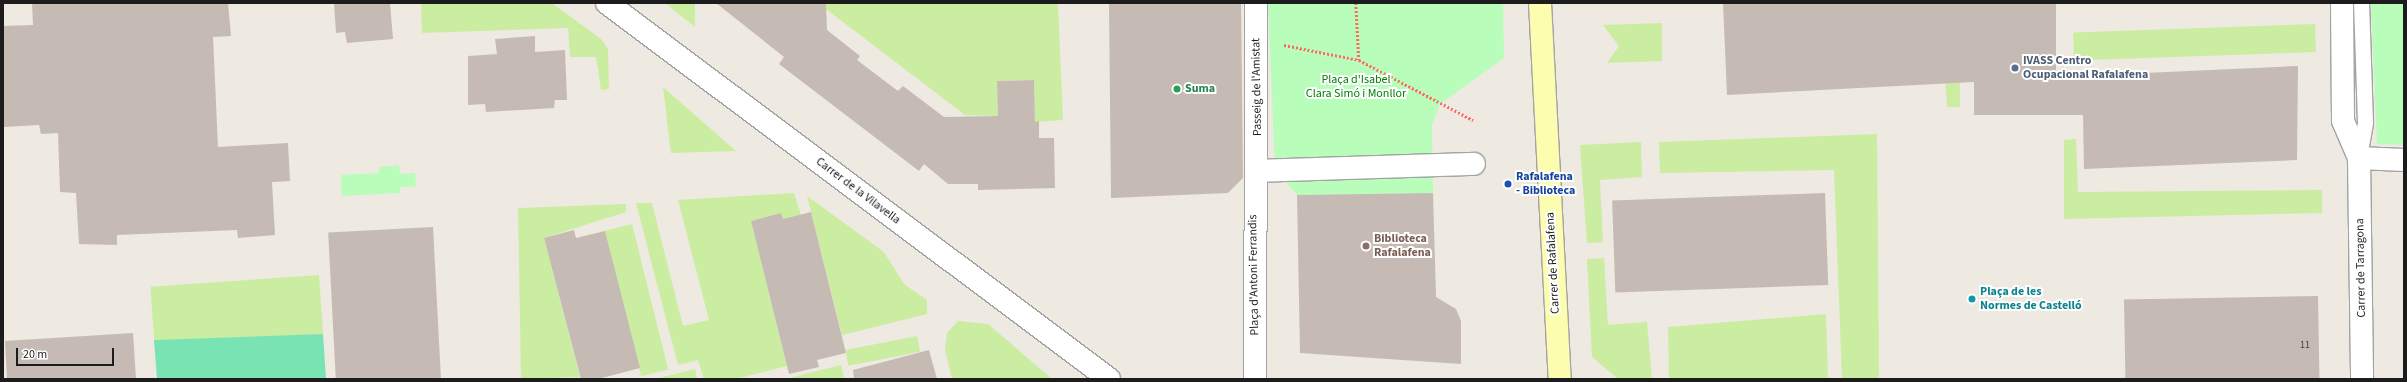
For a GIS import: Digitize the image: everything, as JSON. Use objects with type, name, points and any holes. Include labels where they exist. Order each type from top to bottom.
[{"type":"street","name":"Carrer de la Vilavella","points":[[607,3],[1109,379]]},
{"type":"street","name":"Passeig de l'Amistat","points":[[1256,3],[1258,171]]},
{"type":"street","name":"Carrer de Rafalafena","points":[[1540,3],[1560,379]]},
{"type":"street","points":[[2342,3],[2344,121],[2359,158],[2404,160]]},
{"type":"street","name":"Carrer de Tarragona","points":[[2359,158],[2362,379]]},
{"type":"street","points":[[1258,171],[1474,164]]},
{"type":"street","name":"Plaça d'Antoni Ferrandis","points":[[1255,379],[1254,200],[1258,171]]},
{"type":"lane","points":[[2359,158],[2365,122],[2361,3]]},
{"type":"path","points":[[1356,3],[1359,60]]},
{"type":"path","points":[[1256,39],[1359,60],[1473,120]]},
{"type":"green space","points":[[421,3],[552,3],[601,39],[608,49],[609,89],[601,90],[596,57],[570,57],[568,28],[422,33]]},
{"type":"green space","points":[[665,3],[695,3],[695,27]]},
{"type":"green space","points":[[826,3],[1058,3],[1063,120],[1035,122],[1034,80],[997,81],[998,116],[965,115],[826,9]]},
{"type":"green space","name":"Plaça d'Isabel Clara Simó i Monllor","points":[[1268,3],[1503,3],[1504,58],[1440,104],[1432,125],[1433,193],[1297,195],[1275,170]]},
{"type":"green space","points":[[1941,3],[1959,3],[1960,107],[1947,107]]},
{"type":"green space","points":[[2371,3],[2404,3],[2404,145],[2377,144]]},
{"type":"green space","points":[[1662,23],[1662,61],[1607,63],[1619,46],[1603,25]]},
{"type":"green space","points":[[2315,24],[2316,52],[2074,60],[2073,32]]},
{"type":"green space","points":[[663,87],[736,151],[671,153]]},
{"type":"green space","points":[[1877,134],[1879,379],[1842,379],[1834,170],[1660,173],[1659,142]]},
{"type":"green space","points":[[2076,139],[2078,192],[2322,190],[2322,213],[2064,219],[2064,140]]},
{"type":"green space","points":[[1641,142],[1642,177],[1600,180],[1603,242],[1587,243],[1580,145]]},
{"type":"green space","points":[[399,165],[400,174],[415,173],[416,186],[400,187],[400,193],[342,196],[341,175],[379,173],[379,167]]},
{"type":"green space","points":[[794,193],[801,215],[783,220],[781,213],[751,221],[787,366],[736,379],[704,379],[698,360],[678,365],[636,203],[652,203],[683,326],[709,320],[678,200]]},
{"type":"green space","points":[[807,196],[884,252],[904,284],[927,300],[927,314],[842,335]]},
{"type":"green space","points":[[626,204],[626,212],[544,238],[580,377],[521,379],[518,208]]},
{"type":"green space","points":[[632,224],[668,370],[641,376],[605,231]]},
{"type":"green space","points":[[1604,258],[1608,325],[1647,322],[1652,379],[1618,379],[1592,357],[1587,259]]},
{"type":"green space","points":[[319,275],[323,334],[155,346],[150,287]]},
{"type":"green space","points":[[1826,314],[1828,379],[1669,379],[1668,327]]},
{"type":"green space","points":[[958,321],[988,324],[1052,379],[952,379],[945,350],[947,333]]},
{"type":"green space","points":[[323,334],[326,379],[157,379],[154,340]]},
{"type":"green space","points":[[917,336],[920,352],[848,366],[845,350]]},
{"type":"green space","points":[[841,365],[844,379],[785,379]]},
{"type":"green space","points":[[695,369],[697,379],[655,379]]},
{"type":"building","points":[[32,3],[228,3],[231,36],[213,37],[218,147],[288,143],[290,181],[272,182],[275,235],[238,238],[237,230],[117,235],[117,245],[79,244],[76,193],[60,192],[58,133],[41,134],[39,125],[4,127],[3,26],[33,25]]},
{"type":"building","points":[[334,3],[390,3],[393,39],[347,43],[345,32],[336,33]]},
{"type":"building","points":[[716,3],[826,3],[827,30],[860,56],[857,60],[898,91],[903,86],[944,117],[998,116],[997,81],[1034,80],[1035,122],[1039,121],[1039,138],[1054,138],[1055,188],[978,190],[978,184],[948,184],[924,164],[919,171],[779,64],[784,57]]},
{"type":"building","name":"Suma","points":[[1109,3],[1241,3],[1243,178],[1228,193],[1111,198]]},
{"type":"building","points":[[1723,3],[2056,3],[2056,77],[2298,66],[2297,160],[2084,169],[2083,115],[1974,115],[1974,82],[1727,95]]},
{"type":"building","points":[[535,36],[535,52],[565,50],[567,100],[555,100],[554,108],[486,112],[485,104],[468,105],[468,56],[497,54],[495,39]]},
{"type":"building","name":"Biblioteca Rafalafena","points":[[1433,193],[1436,297],[1456,309],[1461,321],[1461,364],[1300,353],[1297,195]]},
{"type":"building","points":[[1825,193],[1828,285],[1615,292],[1612,200]]},
{"type":"building","points":[[811,212],[846,353],[817,360],[819,367],[789,374],[751,221],[781,213],[783,219]]},
{"type":"building","points":[[433,227],[441,378],[336,379],[328,232]]},
{"type":"building","points":[[574,230],[576,238],[605,231],[640,368],[598,379],[581,379],[544,238]]},
{"type":"building","points":[[2318,296],[2319,379],[2125,379],[2124,299]]},
{"type":"building","points":[[133,333],[136,379],[7,379],[5,341]]},
{"type":"building","points":[[929,350],[937,379],[854,379],[853,370]]},
{"type":"place","name":"IVASS Centro Ocupacional Rafalafena","points":[[2015,68]]},
{"type":"place","name":"Suma","points":[[1177,89]]},
{"type":"place","name":"Rafalafena - Biblioteca","points":[[1508,184]]},
{"type":"place","name":"Biblioteca Rafalafena","points":[[1366,246]]},
{"type":"place","name":"Plaça de les Normes de Castelló","points":[[1972,299]]}]
